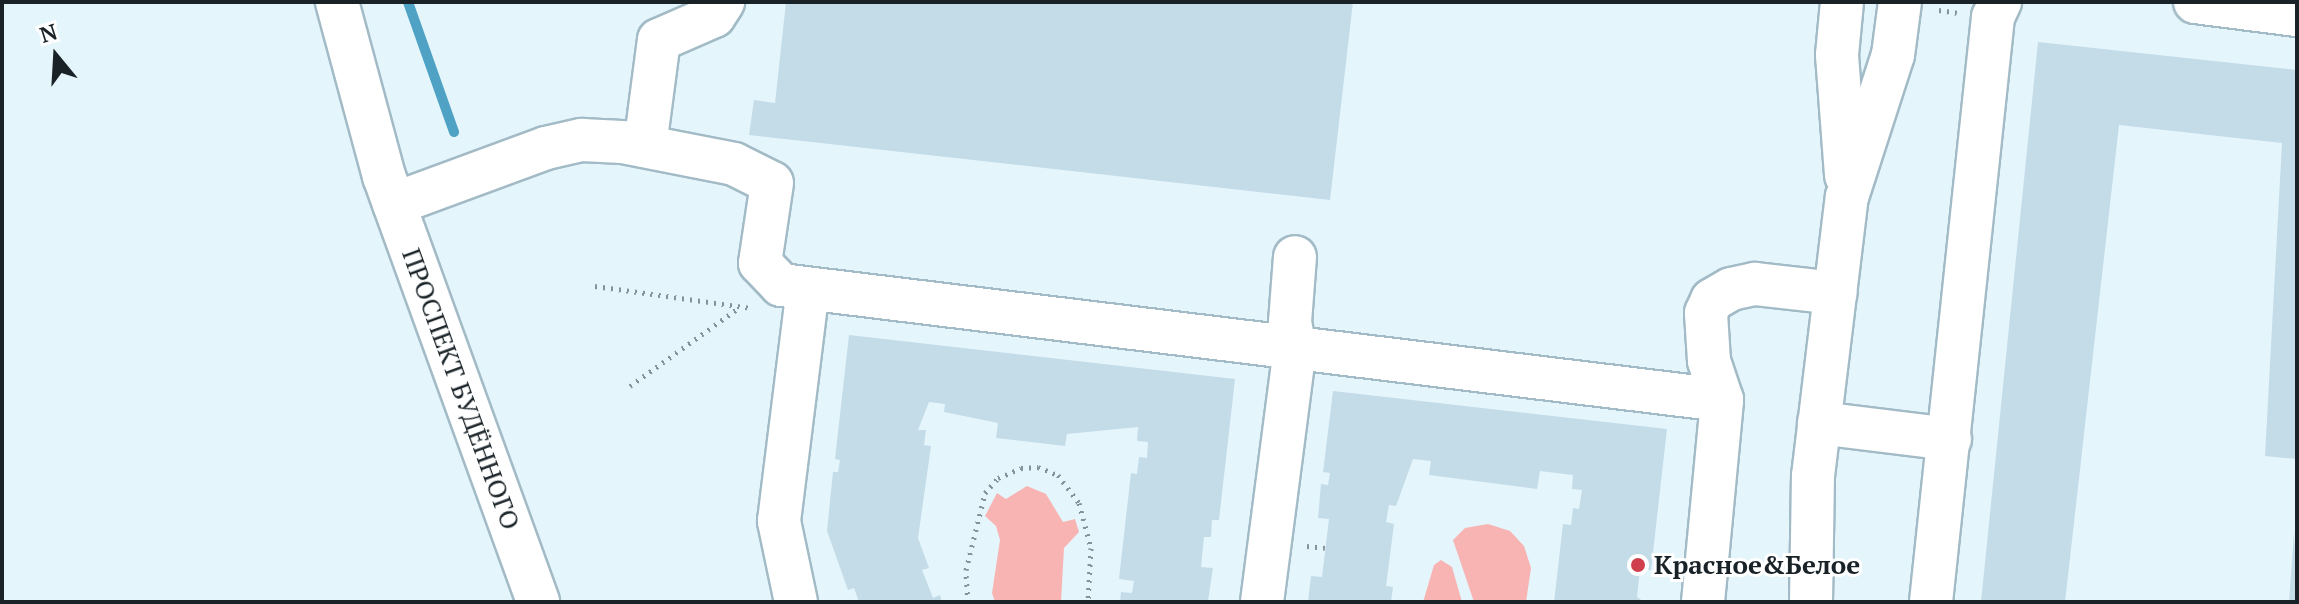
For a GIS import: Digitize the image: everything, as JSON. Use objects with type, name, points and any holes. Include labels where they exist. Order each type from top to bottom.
[{"type":"street","name":"ПРОСПЕКТ БУДЁННОГО","points":[[308,2],[389,190],[538,602]]},
{"type":"street","name":"ПРОСПЕКТ БУДЁННОГО","points":[[337,2],[389,190]]},
{"type":"street","points":[[645,146],[659,40],[714,16],[723,2]]},
{"type":"street","points":[[1842,2],[1837,55],[1847,197]]},
{"type":"street","points":[[1811,602],[1809,539],[1819,423],[1847,197],[1893,55],[1900,2]]},
{"type":"street","points":[[1931,602],[1993,17],[2000,2]]},
{"type":"street","points":[[2195,2],[2297,15]]},
{"type":"street","points":[[389,190],[582,140],[645,146],[734,164],[772,183],[760,263],[781,285],[806,303],[1295,348],[1722,400]]},
{"type":"street","points":[[1262,602],[1295,348],[1290,322],[1295,257]]},
{"type":"street","points":[[1703,602],[1722,400],[1705,336],[1712,300],[1755,284],[1835,293]]},
{"type":"street","points":[[796,602],[779,521],[806,303]]},
{"type":"street","points":[[1819,423],[1950,439]]},
{"type":"path","points":[[595,286],[742,306],[806,303]]},
{"type":"path","points":[[630,386],[742,306]]},
{"type":"path","points":[[968,602],[966,570],[985,493],[998,478],[1021,468],[1038,467],[1070,485],[1079,503],[1091,548],[1088,602]]},
{"type":"shaded area","points":[[1027,486],[1046,494],[1063,522],[1075,519],[1079,532],[1064,548],[1061,602],[995,602],[992,593],[1000,540],[996,526],[985,516],[997,493],[1006,499]]},
{"type":"shaded area","points":[[1488,524],[1510,531],[1524,546],[1531,568],[1526,602],[1474,602],[1453,540],[1465,528]]},
{"type":"shaded area","points":[[1441,560],[1452,567],[1462,602],[1423,602],[1434,565]]},
{"type":"building","points":[[786,2],[1353,2],[1330,200],[749,135],[754,100],[775,103]]},
{"type":"building","points":[[2038,42],[2297,70],[2297,459],[2265,456],[2282,143],[2119,125],[2065,602],[1981,602]]},
{"type":"building","points":[[849,335],[1235,379],[1219,520],[1212,520],[1211,537],[1204,537],[1201,567],[1213,568],[1208,601],[1120,602],[1121,592],[1132,593],[1134,581],[1119,579],[1131,473],[1137,474],[1139,457],[1147,458],[1148,442],[1137,441],[1138,427],[1067,434],[1065,446],[996,438],[998,423],[944,412],[945,404],[929,402],[918,430],[926,430],[924,445],[931,446],[918,538],[929,568],[922,570],[933,598],[940,595],[942,602],[859,602],[854,588],[848,590],[827,531],[833,472],[838,472],[840,460],[835,459]]},
{"type":"building","points":[[1333,391],[1667,429],[1651,570],[1640,569],[1637,597],[1644,602],[1554,602],[1563,524],[1571,525],[1573,508],[1579,509],[1582,490],[1572,489],[1573,475],[1540,471],[1537,489],[1429,475],[1431,461],[1413,459],[1396,506],[1389,505],[1386,522],[1394,524],[1386,586],[1393,587],[1391,602],[1308,602],[1311,576],[1322,577],[1329,519],[1318,518],[1321,484],[1328,485],[1330,473],[1323,472]]},
{"type":"building","points":[[2294,532],[2297,602],[2289,602]]},
{"type":"waterway","points":[[408,2],[454,132]]},
{"type":"place","name":"Красное&Белое","points":[[1638,565]]}]
